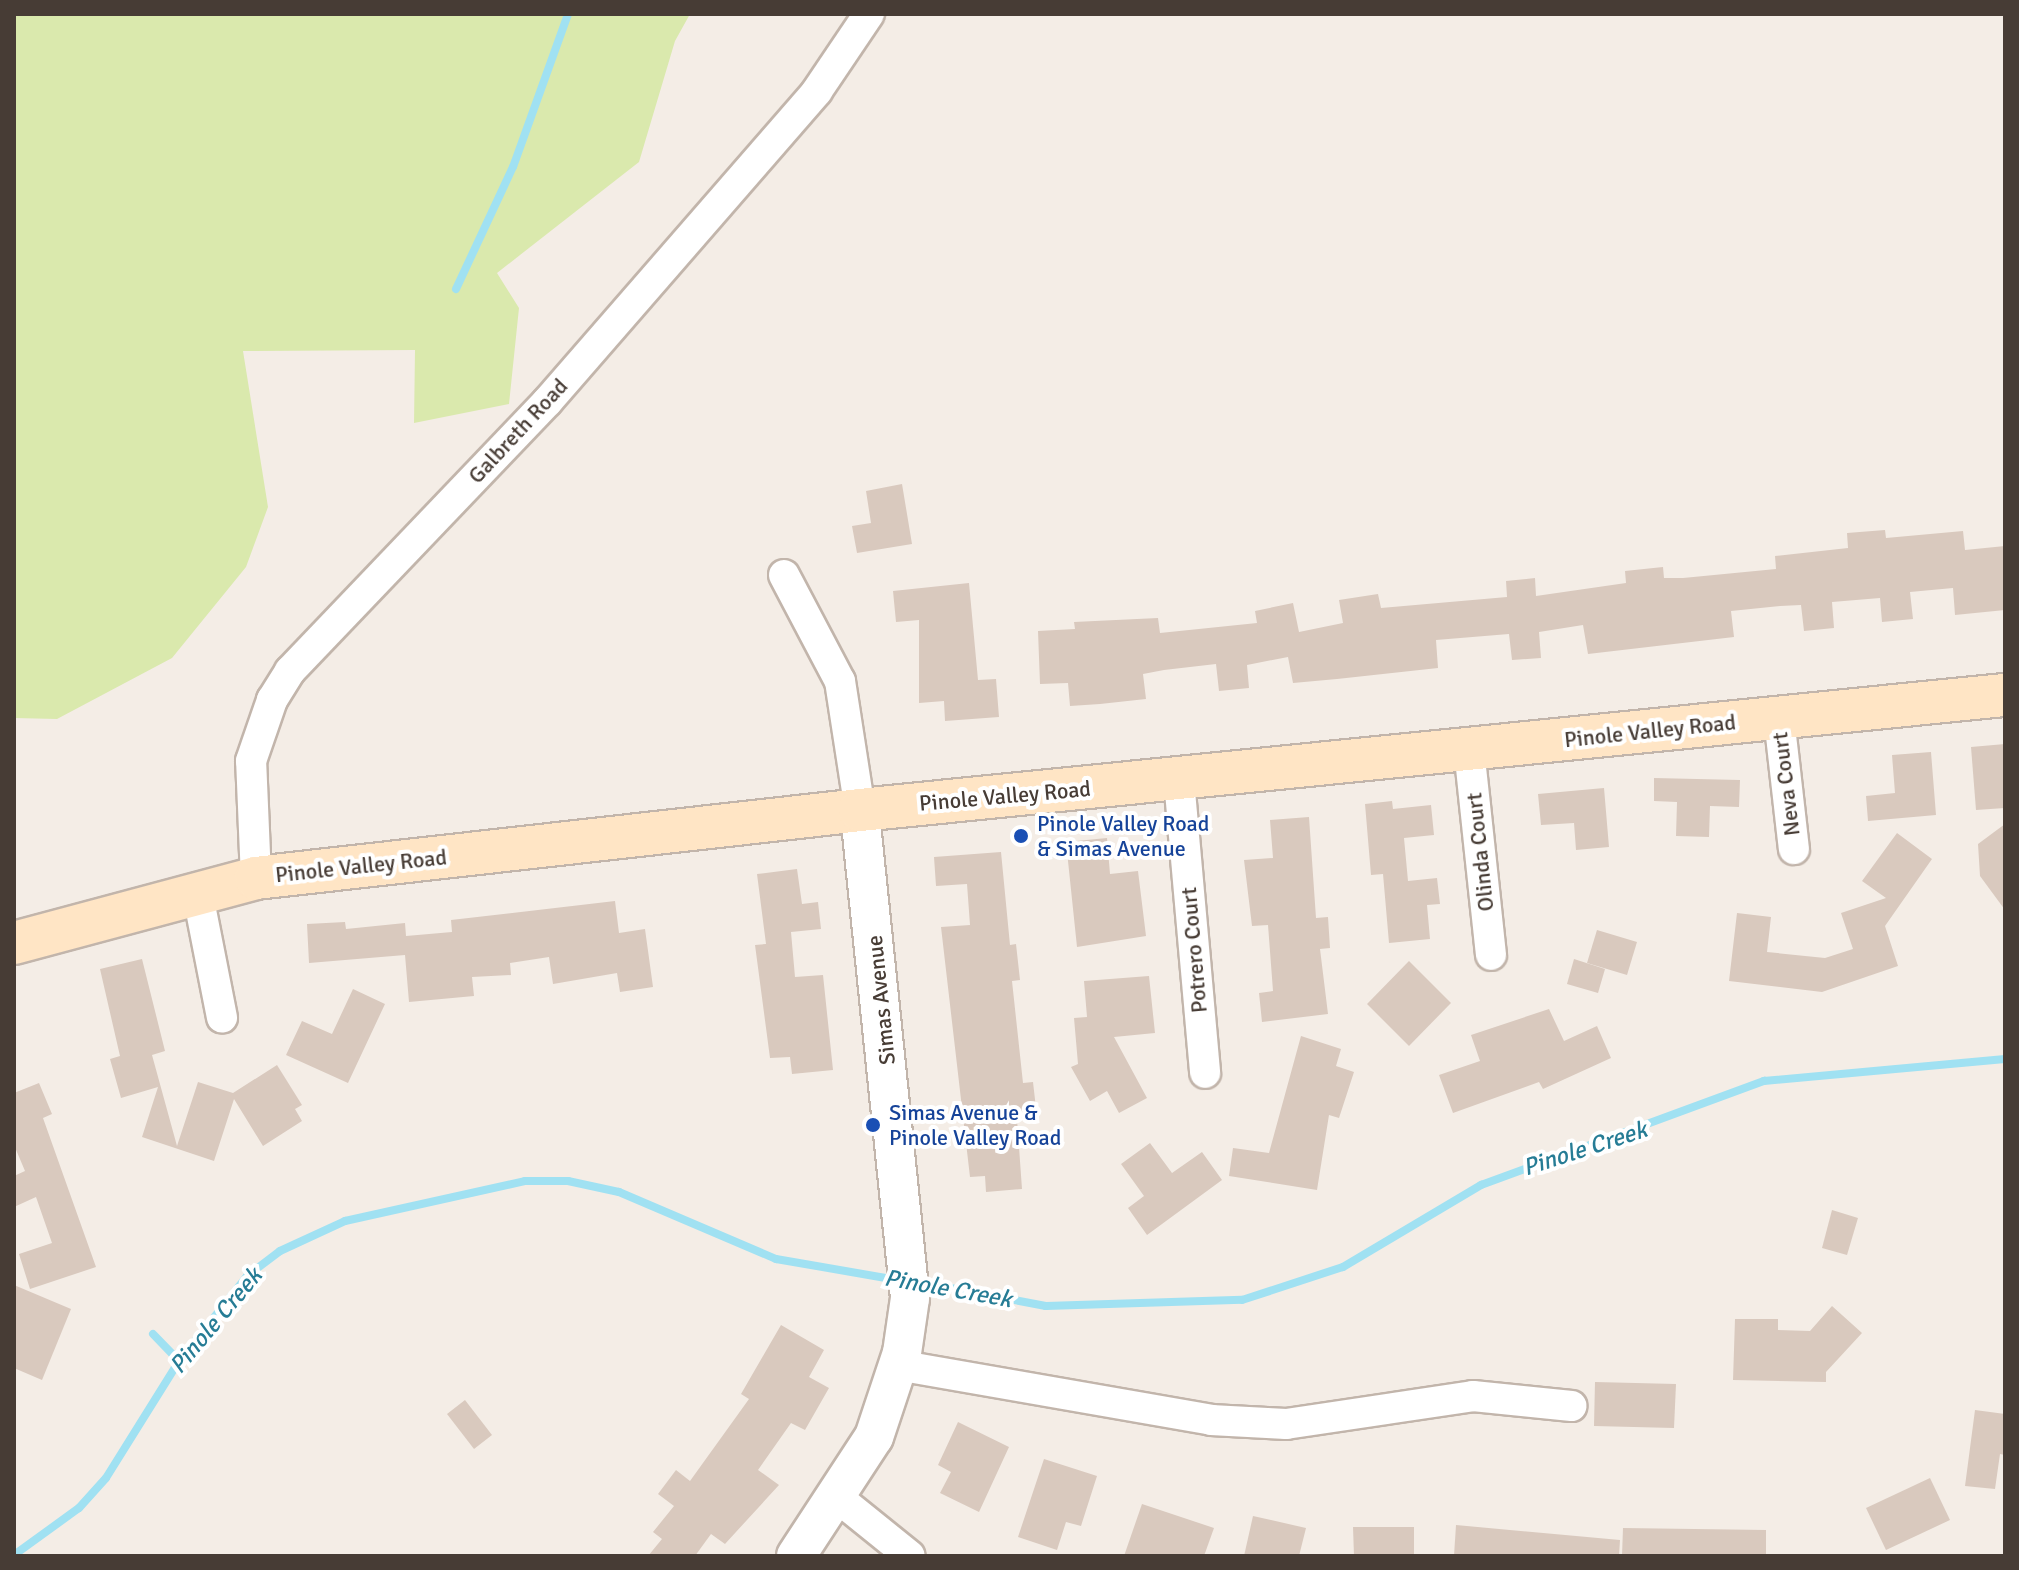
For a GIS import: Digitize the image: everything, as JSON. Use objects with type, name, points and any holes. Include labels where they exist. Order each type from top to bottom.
[{"type":"main road","name":"Pinole Valley Road","points":[[14,943],[197,890],[256,878],[860,810],[2005,695]]},
{"type":"street","name":"Galbreth Road","points":[[256,878],[251,761],[272,700],[290,671],[547,402],[817,91],[869,14]]},
{"type":"street","name":"Simas Avenue","points":[[784,575],[840,681],[860,810],[906,1226],[910,1298],[900,1359],[874,1437],[838,1498],[796,1556]]},
{"type":"street","name":"Neva Court","points":[[1779,718],[1794,849]]},
{"type":"street","name":"Olinda Court","points":[[1469,749],[1491,955]]},
{"type":"street","name":"Potrero Court","points":[[1179,780],[1205,1073]]},
{"type":"street","points":[[197,890],[222,1018]]},
{"type":"street","points":[[900,1359],[1211,1420],[1286,1424],[1473,1396],[1571,1406]]},
{"type":"street","points":[[838,1498],[910,1556]]},
{"type":"green space","points":[[14,14],[690,14],[675,41],[639,162],[497,273],[519,308],[509,404],[414,423],[415,350],[243,351],[268,507],[246,567],[172,658],[57,719],[14,718]]},
{"type":"building","points":[[902,484],[912,544],[857,553],[852,526],[871,523],[866,491]]},
{"type":"building","points":[[1885,530],[1886,538],[1963,531],[1965,550],[2005,546],[2005,610],[1955,615],[1953,588],[1910,592],[1913,619],[1882,622],[1880,598],[1832,602],[1834,628],[1804,631],[1801,605],[1731,611],[1734,637],[1588,654],[1583,625],[1539,632],[1541,658],[1512,660],[1509,634],[1436,640],[1438,668],[1337,679],[1293,683],[1288,657],[1247,665],[1249,688],[1219,691],[1216,664],[1143,674],[1146,699],[1070,706],[1068,683],[1040,684],[1038,631],[1075,629],[1074,622],[1158,618],[1160,633],[1257,623],[1255,611],[1293,603],[1299,632],[1343,623],[1339,600],[1378,594],[1381,608],[1507,597],[1506,581],[1535,578],[1536,596],[1626,583],[1625,571],[1663,567],[1664,578],[1683,578],[1776,569],[1775,556],[1848,548],[1847,533]]},
{"type":"building","points":[[969,583],[978,680],[996,679],[999,717],[945,721],[944,701],[919,703],[919,620],[896,622],[893,591]]},
{"type":"building","points":[[2005,744],[2005,808],[1976,810],[1971,747]]},
{"type":"building","points":[[1931,752],[1936,815],[1868,821],[1866,796],[1895,793],[1892,755]]},
{"type":"building","points":[[1654,778],[1740,780],[1739,807],[1710,806],[1709,837],[1676,836],[1677,802],[1654,801]]},
{"type":"building","points":[[1604,788],[1609,847],[1576,850],[1574,823],[1541,825],[1538,794]]},
{"type":"building","points":[[1392,801],[1393,809],[1431,805],[1434,835],[1404,838],[1408,881],[1437,878],[1440,904],[1427,905],[1430,939],[1389,943],[1383,874],[1371,875],[1365,804]]},
{"type":"building","points":[[1309,817],[1316,918],[1328,917],[1330,948],[1320,949],[1328,1014],[1262,1022],[1259,993],[1273,991],[1268,925],[1252,926],[1244,860],[1273,858],[1270,820]]},
{"type":"building","points":[[2005,824],[2005,910],[1980,876],[1978,844]]},
{"type":"building","points":[[1897,833],[1932,859],[1885,926],[1898,966],[1822,992],[1729,981],[1737,913],[1771,917],[1767,952],[1825,958],[1853,949],[1841,913],[1886,898],[1862,881]]},
{"type":"building","points":[[1107,838],[1110,874],[1138,871],[1146,936],[1077,947],[1066,842]]},
{"type":"building","points":[[1001,852],[1010,945],[1016,944],[1020,980],[1012,981],[1023,1083],[1033,1082],[1037,1117],[1017,1119],[1022,1189],[986,1192],[985,1176],[970,1177],[941,927],[970,925],[967,884],[936,886],[934,857]]},
{"type":"building","points":[[797,869],[802,904],[818,902],[821,929],[791,932],[795,977],[823,975],[833,1070],[792,1074],[790,1057],[770,1058],[755,945],[766,944],[757,874]]},
{"type":"building","points":[[615,901],[619,933],[645,929],[653,987],[620,992],[617,973],[553,984],[549,957],[510,963],[511,975],[472,977],[474,996],[409,1002],[405,955],[309,963],[307,924],[345,922],[346,929],[405,923],[406,936],[452,932],[451,920]]},
{"type":"building","points":[[1597,930],[1637,942],[1627,975],[1587,963]]},
{"type":"building","points":[[142,959],[165,1051],[152,1055],[177,1146],[198,1082],[233,1093],[277,1065],[302,1105],[295,1109],[302,1121],[263,1146],[234,1099],[214,1161],[142,1137],[158,1087],[121,1098],[110,1059],[120,1056],[100,969]]},
{"type":"building","points":[[1574,959],[1605,969],[1598,993],[1567,984]]},
{"type":"building","points":[[1409,961],[1451,1003],[1409,1046],[1367,1004]]},
{"type":"building","points":[[1149,976],[1155,1033],[1114,1037],[1147,1098],[1119,1113],[1107,1091],[1090,1101],[1071,1067],[1078,1064],[1074,1018],[1087,1017],[1084,981]]},
{"type":"building","points":[[353,989],[385,1004],[348,1083],[286,1055],[302,1021],[332,1034]]},
{"type":"building","points":[[1549,1009],[1564,1041],[1597,1026],[1611,1058],[1543,1089],[1539,1082],[1453,1113],[1439,1075],[1480,1061],[1471,1035]]},
{"type":"building","points":[[1301,1036],[1341,1049],[1336,1066],[1354,1072],[1339,1118],[1329,1115],[1317,1190],[1229,1176],[1233,1148],[1269,1153]]},
{"type":"building","points":[[39,1083],[52,1114],[43,1118],[96,1267],[30,1289],[19,1254],[52,1243],[36,1197],[14,1207],[14,1176],[25,1171],[14,1145],[14,1093]]},
{"type":"building","points":[[1150,1143],[1172,1173],[1202,1152],[1222,1180],[1147,1235],[1128,1208],[1144,1196],[1121,1164]]},
{"type":"building","points":[[1832,1210],[1858,1218],[1847,1255],[1822,1248]]},
{"type":"building","points":[[14,1285],[71,1309],[42,1380],[14,1368]]},
{"type":"building","points":[[1832,1306],[1862,1333],[1826,1372],[1826,1382],[1733,1380],[1735,1319],[1778,1319],[1778,1330],[1810,1331]]},
{"type":"building","points":[[781,1325],[824,1350],[809,1377],[829,1388],[805,1430],[791,1423],[758,1470],[779,1485],[725,1544],[711,1534],[695,1556],[648,1556],[662,1539],[653,1532],[674,1506],[658,1494],[676,1470],[690,1481],[749,1399],[741,1394]]},
{"type":"building","points":[[1595,1382],[1676,1384],[1674,1428],[1594,1426]]},
{"type":"building","points":[[465,1400],[492,1435],[474,1449],[447,1414]]},
{"type":"building","points":[[1975,1410],[2005,1414],[2005,1455],[2000,1454],[1995,1489],[1965,1486]]},
{"type":"building","points":[[958,1422],[1009,1447],[979,1512],[940,1493],[951,1472],[938,1465]]},
{"type":"building","points":[[1044,1459],[1097,1476],[1081,1526],[1066,1522],[1057,1550],[1018,1537]]},
{"type":"building","points":[[1930,1478],[1950,1520],[1886,1550],[1866,1508]]},
{"type":"building","points":[[1142,1504],[1214,1528],[1204,1556],[1124,1556]]},
{"type":"building","points":[[1253,1516],[1306,1528],[1299,1556],[1244,1556]]},
{"type":"building","points":[[1456,1525],[1620,1540],[1619,1556],[1454,1556]]},
{"type":"building","points":[[1353,1527],[1414,1527],[1414,1556],[1354,1556]]},
{"type":"building","points":[[1623,1528],[1766,1530],[1766,1556],[1622,1556]]},
{"type":"waterway","points":[[456,289],[513,167],[568,14]]},
{"type":"waterway","name":"Pinole Creek","points":[[919,1282],[1046,1306],[1242,1300],[1343,1267],[1481,1185],[1764,1081],[2005,1059]]},
{"type":"waterway","name":"Pinole Creek","points":[[14,1555],[79,1508],[106,1478],[179,1361],[247,1276],[280,1251],[345,1221],[525,1181],[568,1181],[619,1192],[776,1259],[897,1280]]},
{"type":"waterway","points":[[153,1334],[179,1361]]},
{"type":"place","name":"Pinole Valley Road & Simas Avenue","points":[[1021,836]]},
{"type":"place","name":"Simas Avenue & Pinole Valley Road","points":[[873,1125]]}]
